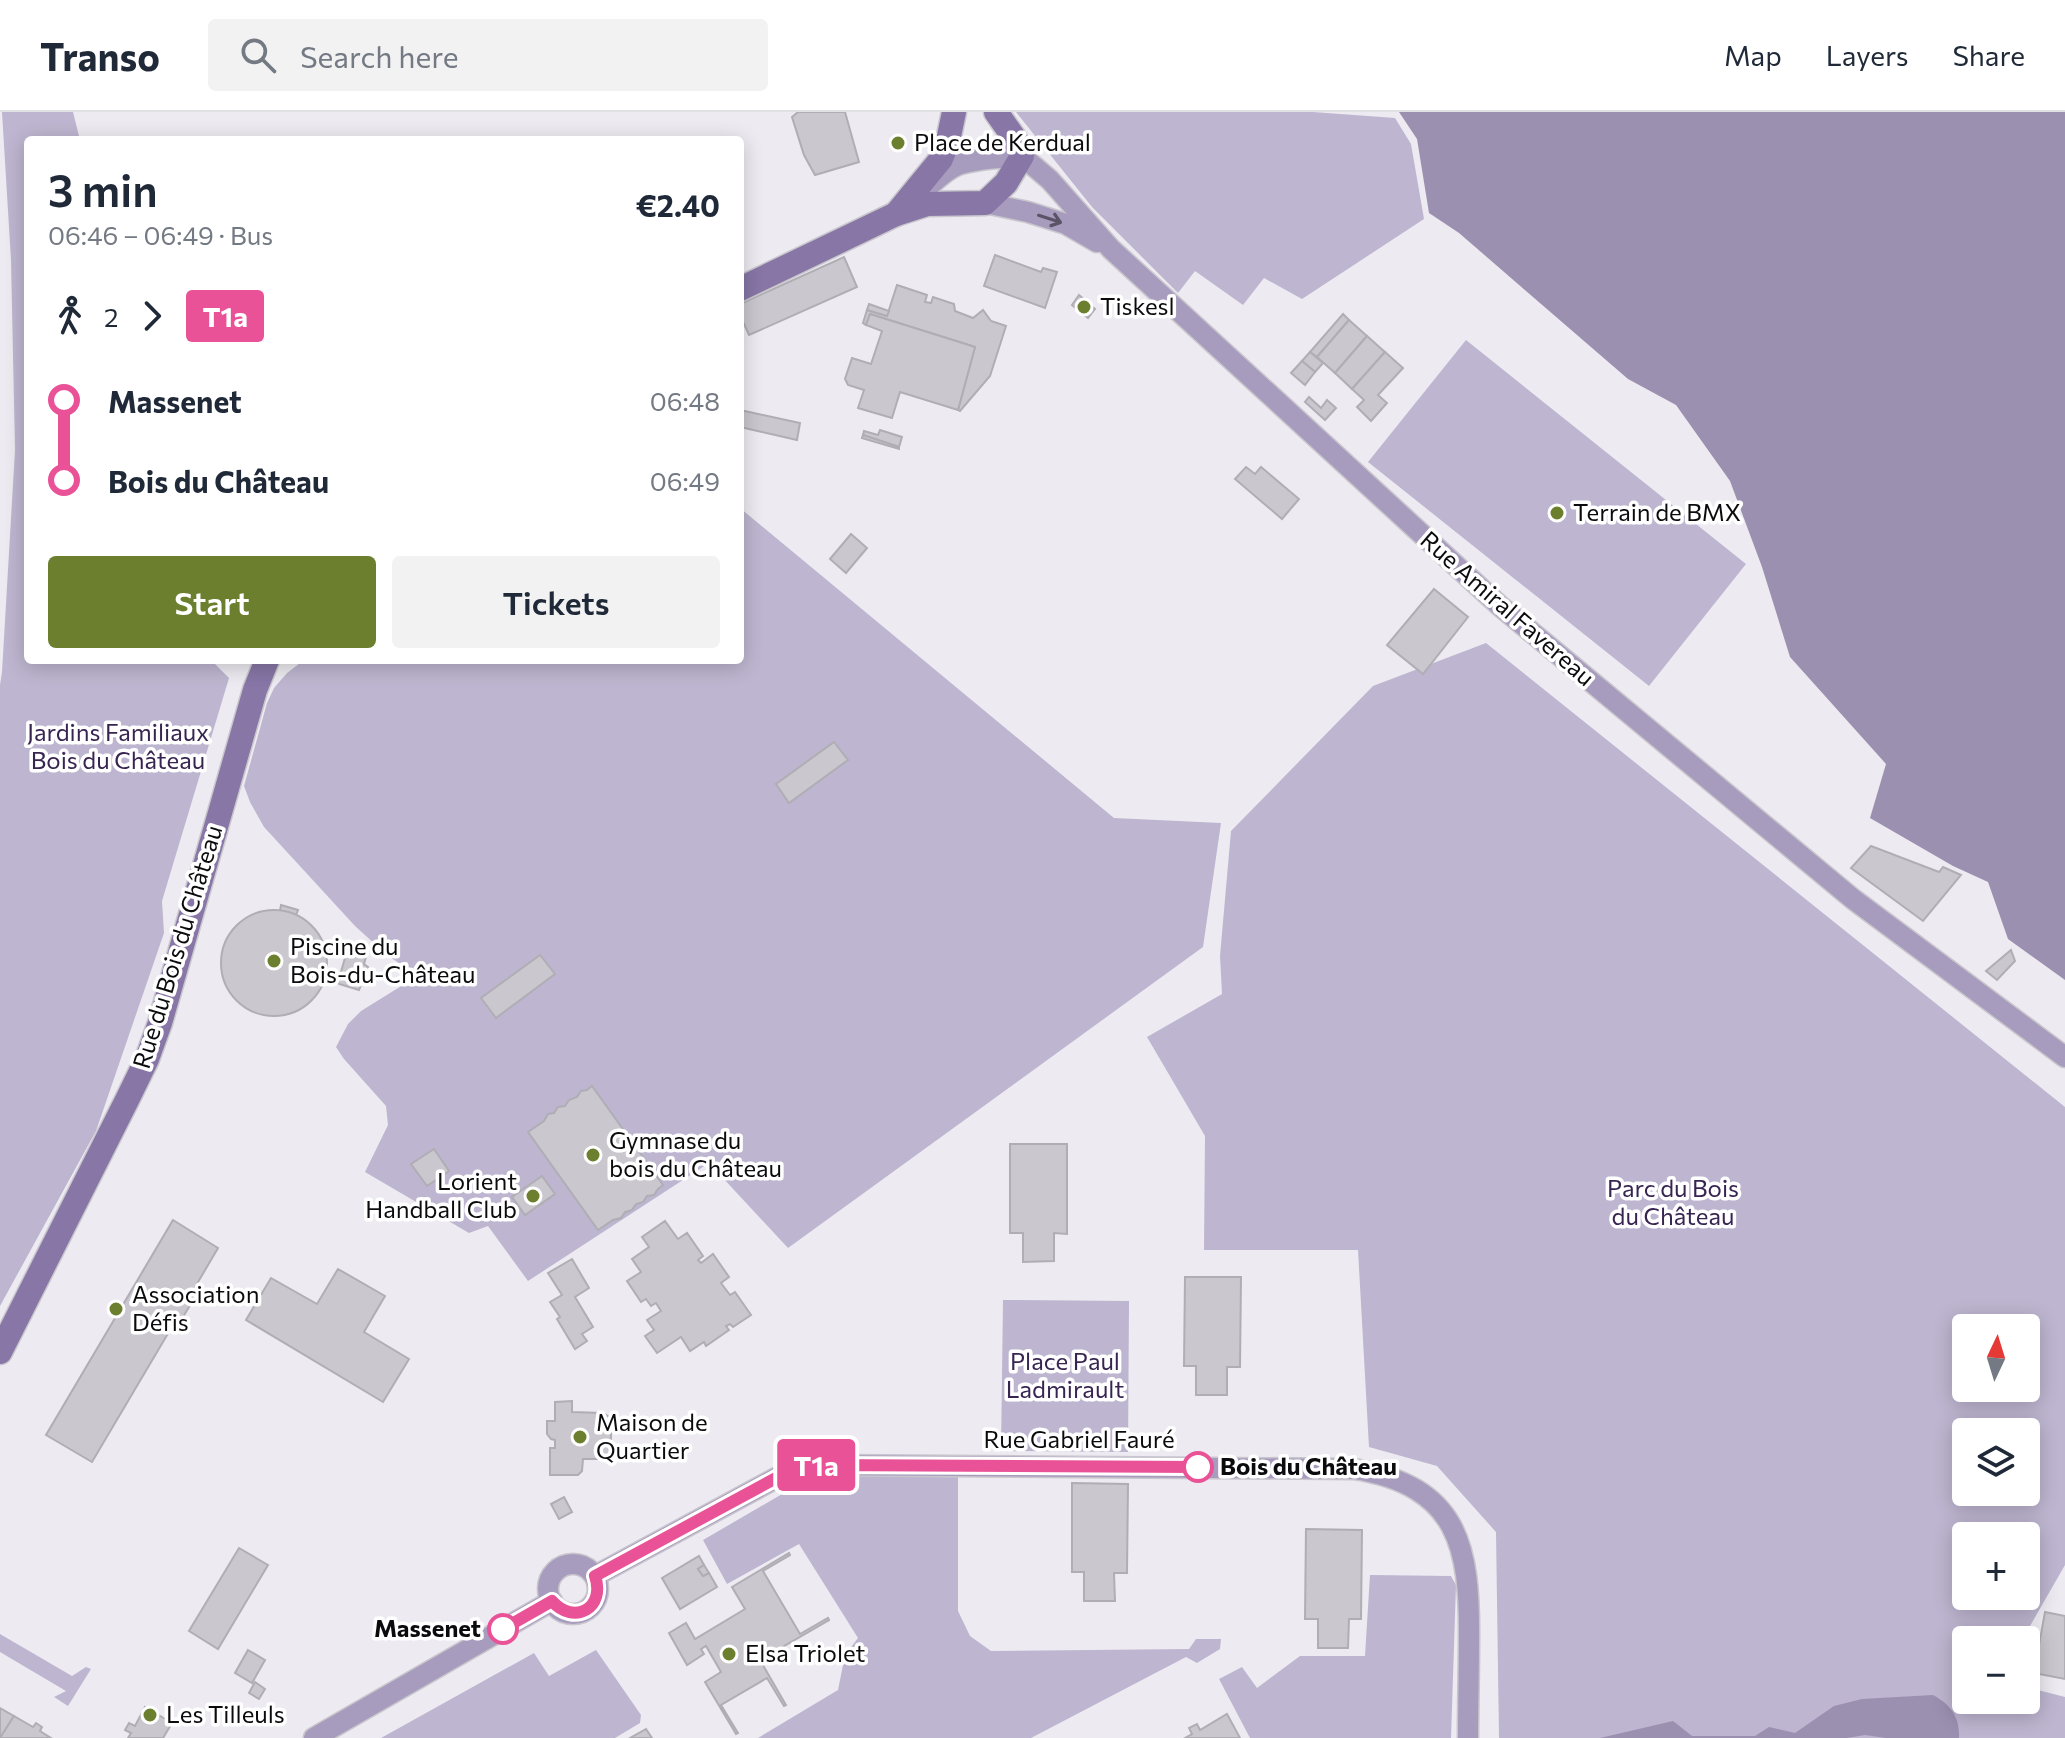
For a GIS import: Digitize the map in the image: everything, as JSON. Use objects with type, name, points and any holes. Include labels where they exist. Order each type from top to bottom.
[{"type":"street","points":[[896,214],[941,159],[954,112]]},
{"type":"street","name":"Rue Amiral Favereau","points":[[996,112],[1015,139],[1022,156],[1050,180],[1111,249],[1500,606],[1853,899],[2065,1057]]},
{"type":"street","points":[[896,214],[957,165],[1022,156]]},
{"type":"street","points":[[985,203],[1006,183],[1022,156]]},
{"type":"street","points":[[744,287],[896,214],[927,204],[985,203],[1028,212],[1066,224],[1111,249]]},
{"type":"street","name":"Rue du Bois du Château","points":[[0,1352],[147,1059],[255,690],[265,664]]},
{"type":"street","name":"Rue Gabriel Fauré","points":[[595,1576],[791,1470],[804,1466],[1140,1466],[1354,1469],[1375,1472],[1415,1489],[1434,1504],[1456,1532],[1466,1563],[1470,1596],[1468,1738]]},
{"type":"street","points":[[579,1564],[595,1576],[598,1594],[588,1608],[579,1613],[568,1613],[552,1601],[548,1592],[549,1582],[560,1567],[579,1564]]},
{"type":"street","points":[[314,1738],[552,1601]]},
{"type":"green space","name":"Jardins Familiaux Bois du Château","points":[[2,112],[73,112],[79,136],[24,136],[24,664],[215,664],[229,678],[162,901],[164,933],[96,1131],[0,1306],[0,685],[15,450],[11,260]]},
{"type":"green space","points":[[1016,112],[1313,112],[1395,118],[1411,144],[1424,219],[1302,299],[1264,278],[1243,305],[1195,271],[1178,293],[1092,207]]},
{"type":"green space","name":"Terrain de BMX","points":[[1466,340],[1746,564],[1649,686],[1368,462]]},
{"type":"green space","points":[[744,511],[1114,818],[1221,823],[1203,947],[788,1248],[709,1163],[528,1281],[488,1226],[469,1233],[365,1172],[388,1125],[386,1106],[336,1047],[348,1024],[361,1011],[411,980],[415,974],[387,955],[355,926],[264,827],[250,802],[244,786],[267,703],[274,688],[299,664],[744,664]]},
{"type":"green space","name":"Parc du Bois du Château","points":[[1486,643],[2065,1107],[2065,1565],[2040,1609],[2040,1522],[1952,1522],[1952,1610],[2039,1610],[2030,1626],[1952,1626],[1952,1714],[2040,1714],[2040,1691],[2065,1697],[2065,1738],[1499,1738],[1496,1532],[1437,1466],[1369,1447],[1358,1250],[1204,1250],[1205,1136],[1147,1037],[1222,994],[1220,956],[1231,831],[1373,686]]},
{"type":"green space","name":"Place Paul Ladmirault","points":[[1003,1300],[1129,1301],[1128,1452],[1001,1451]]},
{"type":"green space","points":[[815,1475],[958,1477],[958,1611],[970,1636],[991,1651],[1189,1649],[1196,1639],[1221,1639],[1220,1649],[1197,1663],[1186,1657],[1031,1738],[758,1738],[838,1690],[845,1655],[858,1638],[799,1544],[727,1584],[703,1540]]},
{"type":"green space","points":[[1370,1575],[1451,1576],[1456,1585],[1451,1738],[1250,1738],[1219,1679],[1242,1667],[1257,1688],[1300,1656],[1365,1656]]},
{"type":"green space","points":[[0,1634],[72,1676],[86,1667],[91,1669],[68,1706],[54,1697],[66,1691],[0,1652]]},
{"type":"green space","points":[[596,1650],[641,1715],[640,1723],[615,1738],[381,1738],[534,1653],[549,1676]]},
{"type":"shaded area","points":[[1399,112],[2065,112],[2065,980],[2008,939],[1988,882],[1953,866],[1870,818],[1886,764],[1790,657],[1762,567],[1730,481],[1676,405],[1628,379],[1459,233],[1429,213],[1417,139]]},
{"type":"shaded area","points":[[1933,1695],[1952,1711],[1958,1724],[1959,1738],[1865,1735],[1847,1738],[1600,1738],[1673,1721],[1692,1736],[1755,1736],[1769,1727],[1795,1733],[1834,1706],[1862,1699]]},
{"type":"building","points":[[798,112],[845,112],[859,162],[815,175],[804,155],[792,117]]},
{"type":"building","points":[[995,255],[1041,272],[1043,268],[1057,272],[1045,308],[984,286]]},
{"type":"building","points":[[844,257],[857,287],[749,335],[744,324],[744,302]]},
{"type":"building","points":[[897,285],[927,295],[925,302],[931,303],[933,297],[954,304],[955,311],[973,318],[983,310],[991,321],[1006,326],[990,376],[960,411],[975,347],[870,314],[866,325],[863,323],[867,310],[887,316]]},
{"type":"building","name":"Tiskesl","points":[[1079,295],[1095,309],[1088,318],[1072,305]]},
{"type":"building","points":[[869,304],[889,311],[887,316],[867,310]]},
{"type":"building","points":[[870,314],[975,347],[958,410],[900,392],[892,418],[858,408],[864,390],[848,385],[845,379],[852,358],[871,364],[882,331],[866,325]]},
{"type":"building","points":[[1343,314],[1349,320],[1317,357],[1310,352]]},
{"type":"building","points":[[1349,320],[1367,336],[1335,373],[1317,357]]},
{"type":"building","points":[[1367,336],[1385,352],[1352,389],[1335,373]]},
{"type":"building","points":[[1310,352],[1323,363],[1315,372],[1302,361]]},
{"type":"building","points":[[1385,352],[1403,368],[1378,395],[1387,403],[1371,421],[1357,407],[1364,400],[1352,389]]},
{"type":"building","points":[[1302,361],[1315,372],[1305,385],[1291,373]]},
{"type":"building","points":[[1309,397],[1321,408],[1327,400],[1336,408],[1325,420],[1305,402]]},
{"type":"building","points":[[744,411],[800,423],[797,440],[744,428]]},
{"type":"building","points":[[880,430],[902,437],[899,447],[863,435],[864,431],[878,435]]},
{"type":"building","points":[[863,435],[899,447],[899,449],[862,438]]},
{"type":"building","points":[[1246,467],[1255,474],[1261,467],[1299,499],[1282,519],[1235,479]]},
{"type":"building","points":[[851,534],[867,548],[846,573],[830,559]]},
{"type":"building","points":[[1434,589],[1468,617],[1423,674],[1387,645]]},
{"type":"building","points":[[834,742],[848,760],[789,803],[776,784]]},
{"type":"building","points":[[1871,846],[1939,872],[1943,867],[1961,875],[1923,921],[1851,868]]},
{"type":"building","points":[[281,905],[298,910],[296,915],[280,911]]},
{"type":"building","name":"Piscine du Bois-du-Château","points":[[274,910],[294,914],[311,926],[323,943],[327,963],[323,983],[311,1000],[294,1012],[274,1016],[254,1012],[237,1000],[225,983],[221,963],[225,943],[237,926],[254,914]]},
{"type":"building","points":[[345,944],[367,953],[364,964],[368,967],[359,990],[338,982],[345,958],[340,955]]},
{"type":"building","points":[[2011,950],[2015,961],[1997,980],[1986,971]]},
{"type":"building","points":[[540,955],[555,974],[496,1018],[481,998]]},
{"type":"building","name":"Gymnase du bois du Château","points":[[592,1086],[663,1185],[621,1218],[598,1230],[528,1132],[544,1121],[548,1114]]},
{"type":"building","points":[[1010,1144],[1067,1144],[1067,1234],[1054,1233],[1054,1261],[1023,1262],[1023,1233],[1010,1233]]},
{"type":"building","points":[[434,1149],[449,1171],[427,1186],[411,1164]]},
{"type":"building","name":"Lorient Handball Club","points":[[542,1176],[555,1194],[525,1215],[512,1197]]},
{"type":"building","points":[[173,1220],[218,1248],[191,1294],[195,1297],[177,1327],[173,1325],[92,1462],[46,1435]]},
{"type":"building","points":[[665,1221],[678,1239],[687,1233],[703,1256],[698,1260],[701,1263],[713,1254],[729,1277],[721,1283],[730,1295],[735,1292],[751,1315],[733,1327],[730,1324],[726,1326],[729,1330],[706,1346],[704,1342],[690,1351],[681,1337],[657,1353],[645,1336],[654,1330],[647,1320],[661,1311],[656,1303],[651,1306],[646,1299],[641,1302],[627,1281],[641,1272],[632,1259],[649,1247],[642,1237]]},
{"type":"building","points":[[572,1259],[589,1288],[575,1297],[593,1327],[582,1334],[587,1341],[575,1349],[550,1302],[562,1295],[548,1273]]},
{"type":"building","points":[[338,1269],[385,1296],[364,1332],[409,1359],[383,1402],[246,1320],[271,1278],[317,1304]]},
{"type":"building","points":[[1185,1277],[1241,1277],[1240,1367],[1227,1367],[1227,1395],[1196,1395],[1196,1366],[1184,1366]]},
{"type":"building","name":"Maison de Quartier","points":[[572,1401],[572,1412],[603,1413],[611,1418],[611,1459],[583,1459],[582,1471],[578,1475],[550,1475],[550,1448],[555,1448],[555,1440],[547,1434],[547,1421],[555,1421],[555,1402]]},
{"type":"building","points":[[1072,1483],[1128,1484],[1127,1573],[1114,1573],[1115,1601],[1084,1601],[1084,1572],[1072,1572]]},
{"type":"building","points":[[564,1497],[572,1512],[559,1519],[551,1504]]},
{"type":"building","points":[[1306,1529],[1362,1530],[1361,1619],[1349,1619],[1348,1648],[1318,1648],[1318,1619],[1305,1619]]},
{"type":"building","points":[[239,1548],[268,1565],[218,1649],[189,1631]]},
{"type":"building","points":[[789,1553],[763,1571],[800,1634],[829,1620],[760,1660],[786,1705],[767,1678],[721,1705],[736,1734],[705,1682],[721,1672],[706,1646],[701,1649],[704,1654],[687,1665],[669,1633],[686,1623],[695,1639],[745,1609],[732,1587]]},
{"type":"building","points":[[699,1556],[704,1565],[698,1569],[703,1576],[709,1573],[717,1587],[680,1609],[662,1578]]},
{"type":"building","points":[[704,1565],[709,1573],[703,1576],[698,1569]]},
{"type":"building","points":[[2045,1612],[2065,1616],[2065,1679],[2040,1674],[2040,1640]]},
{"type":"building","points":[[248,1650],[265,1660],[252,1683],[235,1673]]},
{"type":"building","points":[[255,1682],[265,1689],[259,1699],[249,1693]]},
{"type":"building","name":"Les Tilleuls","points":[[145,1707],[172,1723],[163,1738],[128,1738],[131,1733],[125,1730],[129,1723],[135,1726]]},
{"type":"building","points":[[0,1708],[14,1716],[0,1738]]},
{"type":"building","points":[[1227,1714],[1240,1738],[1185,1738],[1192,1734],[1189,1728],[1197,1724],[1200,1730]]},
{"type":"building","points":[[14,1716],[33,1727],[36,1723],[42,1727],[40,1731],[51,1738],[0,1738]]},
{"type":"building","points":[[646,1729],[652,1738],[630,1738]]},
{"type":"bus line","name":"T1a","points":[[503,1629],[552,1601],[559,1609],[579,1613],[588,1608],[598,1594],[595,1576],[791,1470],[804,1466],[1198,1467]]},
{"type":"place","name":"Place de Kerdual","points":[[898,143]]},
{"type":"place","name":"Tiskesl","points":[[1084,307]]},
{"type":"place","name":"Terrain de BMX","points":[[1557,513]]},
{"type":"place","name":"Piscine du Bois-du-Château","points":[[274,961]]},
{"type":"place","name":"Gymnase du bois du Château","points":[[593,1155]]},
{"type":"place","name":"Lorient Handball Club","points":[[533,1196]]},
{"type":"place","name":"Association Défis","points":[[116,1309]]},
{"type":"place","name":"Maison de Quartier","points":[[580,1437]]},
{"type":"place","name":"Bois du Château","points":[[1198,1467]]},
{"type":"place","name":"Massenet","points":[[503,1629]]},
{"type":"place","name":"Elsa Triolet","points":[[729,1654]]},
{"type":"place","name":"Les Tilleuls","points":[[150,1715]]}]
